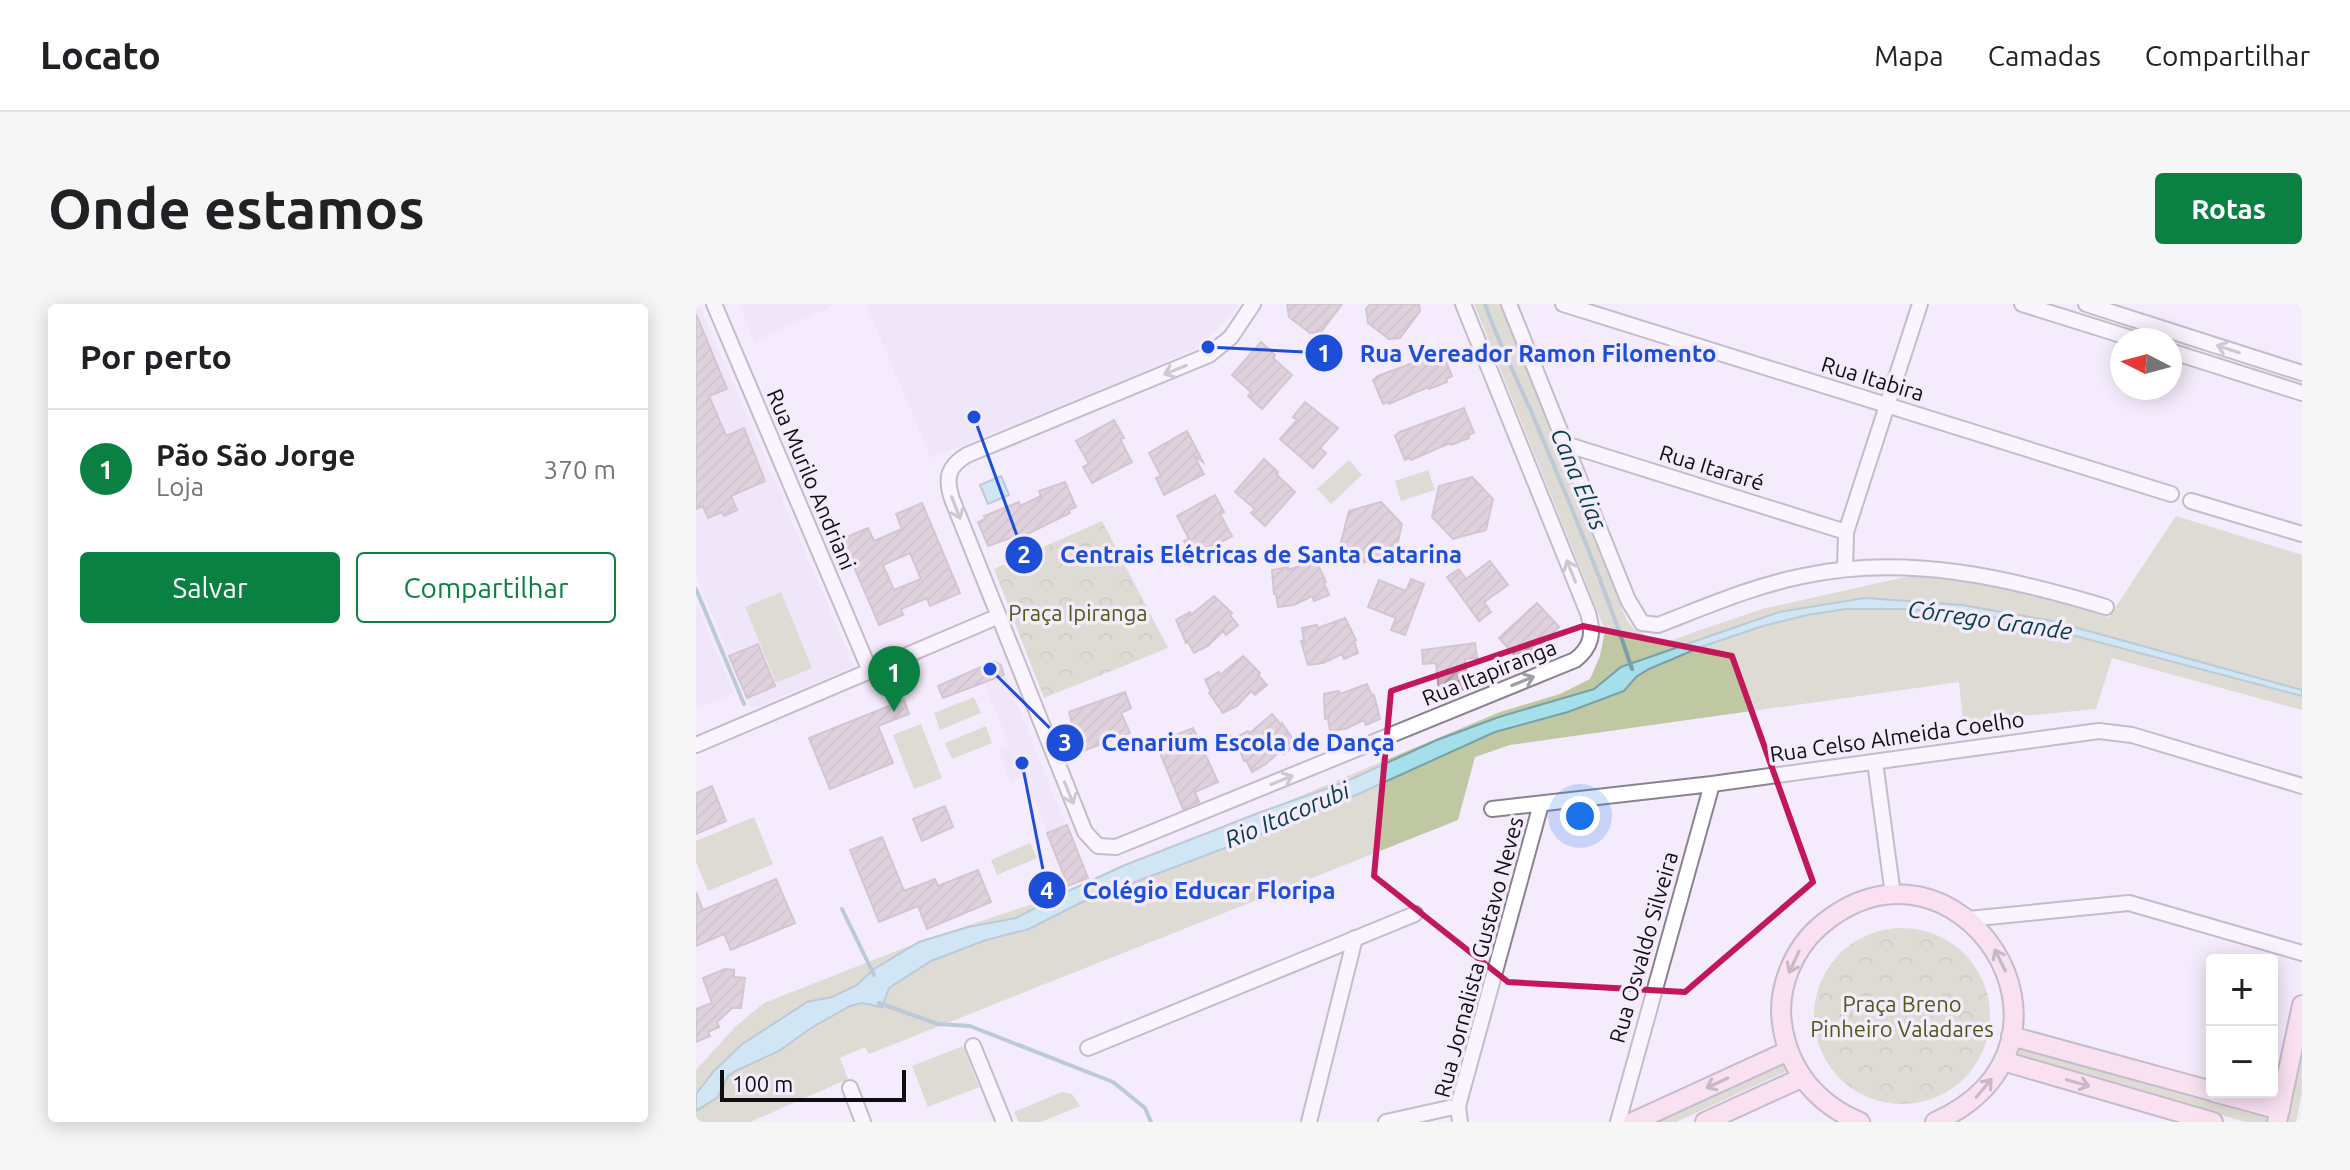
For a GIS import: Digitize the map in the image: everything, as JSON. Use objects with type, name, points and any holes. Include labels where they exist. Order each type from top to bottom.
[{"type":"street","name":"Rua Murilo Andriani","points":[[714,304],[870,671]]},
{"type":"street","points":[[696,745],[999,616],[948,485],[948,473],[955,462],[1209,355],[1231,337],[1253,304]]},
{"type":"street","name":"Rua Itapiranga","points":[[999,616],[1085,832],[1090,841],[1106,848],[1116,847],[1575,660],[1590,645],[1592,635],[1588,613],[1463,304]]},
{"type":"street","points":[[1509,304],[1628,600],[1642,623],[1658,625],[1750,591],[1802,576],[1845,569],[1916,567],[1960,571],[2031,584],[2106,607]]},
{"type":"street","name":"Rua Itabira","points":[[1563,304],[2171,494]]},
{"type":"street","points":[[1845,569],[1846,532],[1920,304]]},
{"type":"street","points":[[2022,304],[2110,331]]},
{"type":"street","points":[[2071,319],[2076,304]]},
{"type":"street","points":[[2086,304],[2302,373]]},
{"type":"street","points":[[2182,355],[2302,393]]},
{"type":"street","points":[[2254,377],[2260,359]]},
{"type":"street","name":"Rua Itararé","points":[[1565,444],[1846,532]]},
{"type":"street","points":[[2191,501],[2302,534]]},
{"type":"street","name":"Rua Celso Almeida Coelho","points":[[1492,809],[1712,784],[2099,731],[2113,731],[2302,786]]},
{"type":"street","points":[[1875,762],[1893,895]]},
{"type":"street","name":"Rua Osvaldo Silveira","points":[[1618,1122],[1712,784]]},
{"type":"street","name":"Rua Jornalista Gustavo Neves","points":[[1460,1122],[1458,1106],[1541,804]]},
{"type":"street","points":[[1847,1120],[1820,1099],[1801,1078],[1788,1051],[1781,1020],[1783,989],[1793,959],[1811,934],[1835,913],[1863,900],[1893,895],[1920,897],[1945,905],[1968,919],[1987,937],[2006,971],[2014,1010],[2011,1036],[2003,1061],[1991,1081],[1975,1099],[1956,1113],[1935,1122]]},
{"type":"street","points":[[1968,919],[2129,903],[2302,953]]},
{"type":"street","points":[[1088,1048],[1415,914]]},
{"type":"street","points":[[1309,1122],[1355,938]]},
{"type":"street","points":[[2230,1098],[2279,1116],[2302,1005]]},
{"type":"street","points":[[2011,1036],[2206,1090]]},
{"type":"street","points":[[973,1046],[1004,1122]]},
{"type":"street","points":[[1633,1122],[1788,1051]]},
{"type":"street","points":[[2003,1061],[2213,1122]]},
{"type":"street","points":[[1705,1122],[1801,1078]]},
{"type":"street","points":[[850,1088],[863,1122]]},
{"type":"street","points":[[1386,1122],[1458,1106]]},
{"type":"highlighted area","points":[[1583,626],[1732,656],[1813,882],[1685,992],[1508,982],[1374,876],[1391,691]]},
{"type":"shaded area","points":[[696,304],[699,304],[854,667],[751,709],[696,576]]},
{"type":"shaded area","points":[[739,304],[836,304],[755,342]]},
{"type":"shaded area","points":[[866,304],[1238,304],[1227,320],[1198,347],[931,458]]},
{"type":"shaded area","points":[[696,603],[734,693],[696,709]]},
{"type":"shaded area","points":[[1006,676],[1065,824],[1047,833],[1024,777],[1011,782],[998,749],[1009,744],[985,685]]},
{"type":"green space","points":[[1474,304],[1500,304],[1626,619],[1633,628],[1660,644],[1762,609],[1910,576],[1957,578],[2030,593],[2109,617],[2176,516],[2302,555],[2302,710],[2112,658],[2096,709],[1963,722],[1959,682],[1510,745],[1475,757],[1458,820],[869,1054],[865,1047],[840,1058],[848,1079],[750,1122],[696,1122],[696,1070],[735,1027],[764,1003],[919,942],[1086,886],[1500,712],[1560,694],[1590,679],[1600,656],[1605,630]]},
{"type":"green space","points":[[1349,460],[1362,475],[1331,504],[1317,489]]},
{"type":"green space","points":[[1428,470],[1435,490],[1401,501],[1395,481]]},
{"type":"green space","name":"Praça Ipiranga","points":[[1102,521],[1168,648],[1044,698],[994,569]]},
{"type":"green space","points":[[781,592],[812,668],[776,683],[745,607]]},
{"type":"green space","points":[[974,697],[981,713],[940,730],[934,713]]},
{"type":"green space","points":[[921,724],[942,778],[914,789],[893,735]]},
{"type":"green space","points":[[986,726],[992,743],[952,759],[945,743]]},
{"type":"green space","points":[[754,817],[773,864],[708,891],[696,862],[696,841]]},
{"type":"green space","points":[[1030,843],[1037,858],[997,875],[991,860]]},
{"type":"green space","name":"Praça Breno Pinheiro Valadares","points":[[1902,928],[1936,934],[1964,954],[1984,982],[1990,1016],[1984,1050],[1964,1078],[1936,1098],[1902,1104],[1868,1098],[1840,1078],[1820,1050],[1814,1016],[1820,982],[1840,954],[1868,934]]},
{"type":"green space","points":[[963,1046],[979,1087],[928,1107],[912,1066]]},
{"type":"green space","points":[[2020,1047],[2269,1115],[2267,1122],[2246,1122],[2017,1057]]},
{"type":"green space","points":[[2302,1050],[2302,1092],[2296,1122],[2287,1122]]},
{"type":"green space","points":[[1781,1061],[1787,1071],[1676,1122],[1650,1122]]},
{"type":"green space","points":[[1062,1092],[1072,1094],[1080,1106],[1041,1122],[1019,1122],[1014,1112]]},
{"type":"water","points":[[1001,476],[1009,495],[988,504],[980,485]]},
{"type":"water","name":"Rio Itacorubi","points":[[1865,598],[1962,605],[2052,621],[2302,690],[2302,696],[2015,620],[1942,611],[1846,609],[1763,626],[1649,669],[1636,677],[1624,691],[1568,712],[1495,732],[1356,795],[1080,903],[1029,929],[986,940],[931,961],[889,988],[882,1007],[862,1003],[850,1006],[779,1051],[735,1071],[728,1076],[718,1097],[696,1111],[696,1094],[741,1045],[807,1002],[832,997],[857,985],[874,969],[919,942],[968,927],[1016,918],[1125,865],[1345,782],[1437,740],[1499,717],[1594,689],[1621,667],[1779,612]]},
{"type":"building","points":[[1287,304],[1342,304],[1321,332],[1310,333],[1289,317]]},
{"type":"building","points":[[1370,304],[1419,304],[1420,311],[1400,338],[1389,339],[1368,323],[1366,309]]},
{"type":"building","points":[[696,314],[727,389],[709,396],[726,436],[744,428],[765,481],[731,496],[737,510],[708,518],[703,506],[696,509]]},
{"type":"building","points":[[1261,342],[1292,375],[1262,409],[1248,396],[1251,392],[1232,375]]},
{"type":"building","points":[[1442,352],[1452,376],[1446,379],[1447,382],[1383,404],[1373,380]]},
{"type":"building","points":[[1305,402],[1338,428],[1320,448],[1326,453],[1313,468],[1280,439],[1297,420],[1293,417]]},
{"type":"building","points":[[1464,408],[1474,433],[1468,435],[1469,438],[1405,460],[1395,436]]},
{"type":"building","points":[[1114,420],[1132,462],[1092,483],[1083,467],[1089,464],[1076,441]]},
{"type":"building","points":[[1187,431],[1203,462],[1194,456],[1204,474],[1164,495],[1156,478],[1161,476],[1149,453]]},
{"type":"building","points":[[1264,459],[1295,492],[1265,526],[1251,513],[1255,509],[1235,492]]},
{"type":"building","points":[[1472,477],[1493,499],[1486,530],[1453,539],[1432,517],[1439,486]]},
{"type":"building","points":[[1065,482],[1076,507],[1069,510],[1070,513],[1017,539],[1016,536],[988,546],[978,522],[985,519],[984,516],[1019,502],[1020,506],[1041,496],[1039,491]]},
{"type":"building","points":[[1215,495],[1224,512],[1220,514],[1232,536],[1192,558],[1184,541],[1189,539],[1177,516]]},
{"type":"building","points":[[1381,502],[1402,524],[1395,554],[1362,563],[1341,542],[1349,511]]},
{"type":"building","points":[[922,503],[960,593],[930,606],[927,598],[901,609],[903,615],[879,625],[842,539],[868,528],[874,541],[902,529],[896,514]],"holes":[[[910,553],[921,579],[894,590],[883,565]]]},
{"type":"building","points":[[1316,560],[1329,595],[1314,601],[1312,596],[1294,605],[1278,607],[1272,570],[1288,567],[1288,570]]},
{"type":"building","points":[[1490,561],[1508,585],[1484,602],[1491,612],[1479,621],[1447,577],[1459,569],[1466,579]]},
{"type":"building","points":[[1411,579],[1424,584],[1405,635],[1391,630],[1396,618],[1368,607],[1379,580],[1406,591]]},
{"type":"building","points":[[1214,596],[1232,613],[1230,615],[1238,625],[1226,635],[1223,631],[1208,646],[1194,653],[1176,620],[1190,612],[1191,615]]},
{"type":"building","points":[[1537,603],[1559,627],[1521,662],[1499,638]]},
{"type":"building","points":[[1345,618],[1356,640],[1358,653],[1344,659],[1342,654],[1323,663],[1308,665],[1301,641],[1304,641],[1302,628],[1317,625],[1318,628]]},
{"type":"building","points":[[1475,643],[1477,658],[1465,659],[1468,689],[1439,692],[1436,663],[1423,664],[1422,650]]},
{"type":"building","points":[[758,644],[775,686],[747,698],[729,656]]},
{"type":"building","points":[[1243,656],[1267,685],[1255,695],[1251,691],[1237,706],[1223,713],[1209,693],[1205,680],[1219,672],[1220,675]]},
{"type":"building","points":[[994,661],[1001,665],[1004,675],[943,698],[938,686]]},
{"type":"building","points":[[1367,684],[1374,695],[1380,719],[1366,725],[1364,720],[1345,729],[1330,731],[1328,718],[1325,719],[1324,694],[1339,691],[1340,694]]},
{"type":"building","points":[[1125,692],[1131,708],[1121,713],[1130,733],[1073,755],[1066,739],[1075,735],[1069,712]]},
{"type":"building","points":[[904,700],[909,714],[878,726],[893,763],[830,789],[809,738]]},
{"type":"building","points":[[1272,714],[1296,744],[1284,754],[1281,750],[1252,772],[1235,738],[1248,731],[1250,733]]},
{"type":"building","points":[[1193,728],[1218,782],[1195,792],[1199,802],[1183,809],[1160,753],[1180,744],[1176,735]]},
{"type":"building","points":[[712,786],[726,821],[696,834],[696,793]]},
{"type":"building","points":[[945,806],[953,827],[922,841],[913,819]]},
{"type":"building","points":[[1067,825],[1088,878],[1068,886],[1047,833]]},
{"type":"building","points":[[882,837],[904,891],[935,879],[938,886],[978,870],[991,902],[927,929],[918,906],[879,922],[850,850]]},
{"type":"building","points":[[776,879],[795,923],[731,950],[724,934],[696,946],[696,892],[703,910]]},
{"type":"building","points":[[725,969],[734,970],[734,977],[745,978],[741,1008],[732,1008],[717,1022],[719,1027],[708,1032],[710,1036],[696,1042],[696,1009],[712,1003],[703,978]]},
{"type":"waterway","name":"Cana Elias","points":[[1485,304],[1584,539],[1632,669]]},
{"type":"waterway","points":[[696,589],[744,704]]},
{"type":"waterway","points":[[842,909],[874,975]]},
{"type":"waterway","points":[[879,1003],[938,1024],[970,1026],[1113,1082],[1145,1108],[1151,1122]]},
{"type":"place","name":"Rua Vereador Ramon Filomento","points":[[1208,347]]},
{"type":"place","name":"Centrais Elétricas de Santa Catarina","points":[[974,417]]},
{"type":"place","name":"Cenarium Escola de Dança","points":[[990,669]]},
{"type":"place","name":"Pão São Jorge","points":[[894,712]]},
{"type":"place","name":"Colégio Educar Floripa","points":[[1022,763]]},
{"type":"water label","name":"Córrego Grande","points":[[1990,620]]}]
